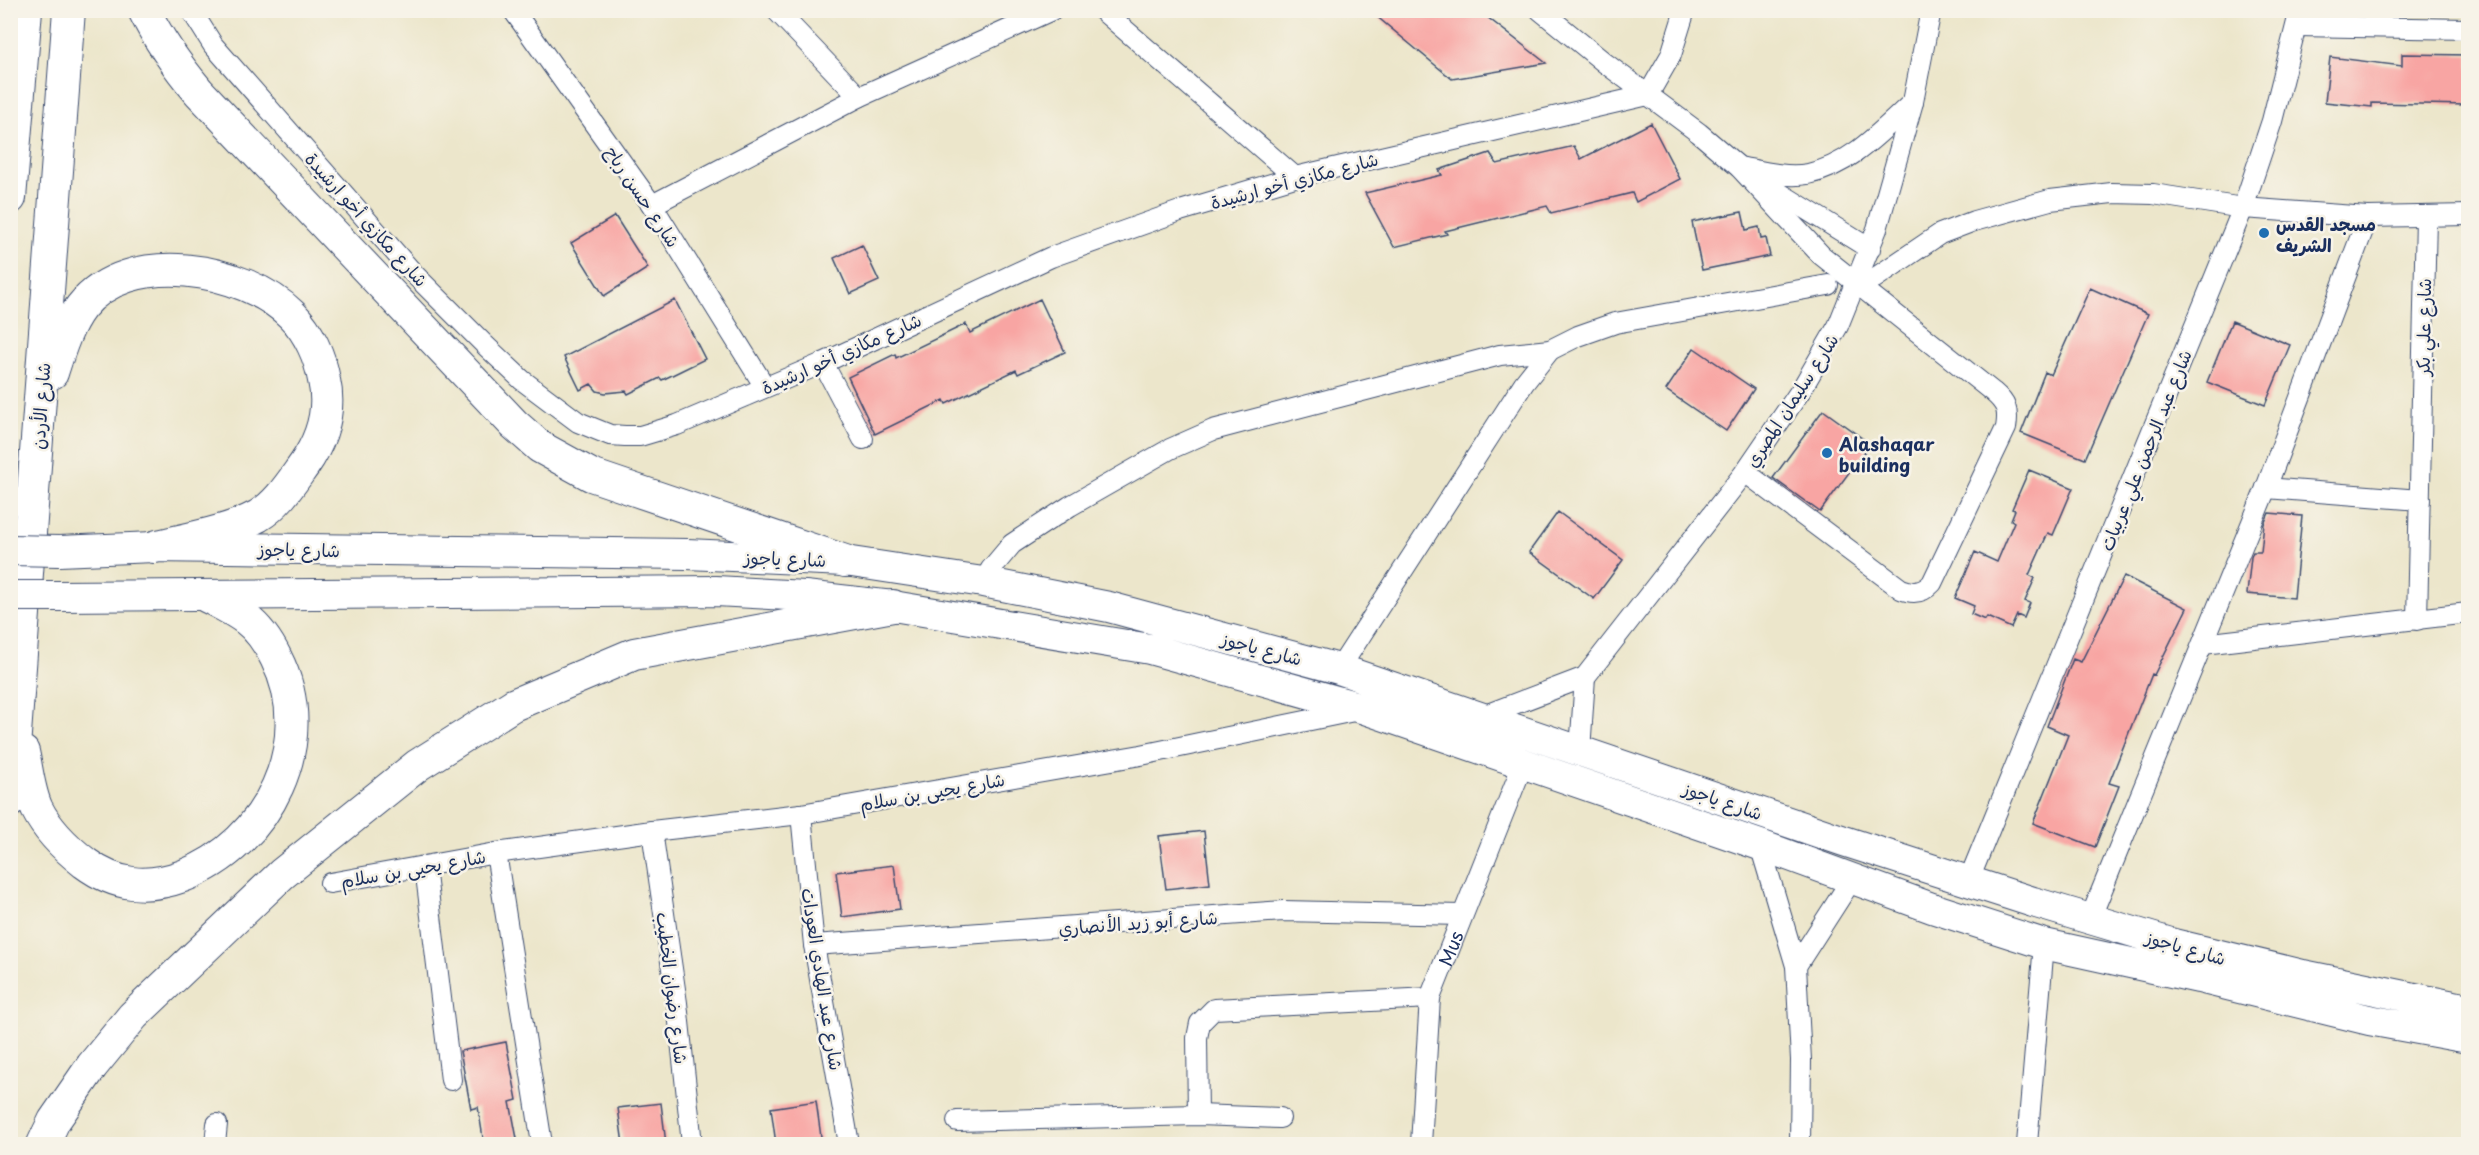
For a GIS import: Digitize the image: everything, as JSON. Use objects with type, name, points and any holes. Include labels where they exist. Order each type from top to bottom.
[{"type":"highway","points":[[10,198],[26,10]]},
{"type":"highway","name":"شارع الأردن","points":[[10,801],[69,10]]},
{"type":"highway","points":[[144,10],[157,36],[175,63],[199,92],[514,424],[540,447],[591,475],[845,561]]},
{"type":"highway","points":[[39,414],[56,362],[75,317],[91,297],[121,279],[161,270],[179,270],[225,277],[252,287],[272,299],[298,321],[321,364],[327,406],[324,428],[307,460],[286,489],[258,516],[207,534],[154,548]]},
{"type":"highway","points":[[17,729],[37,808],[69,850],[98,872],[126,884],[147,885],[168,882],[221,858],[252,828],[273,797],[286,759],[291,705],[286,677],[261,635],[246,619],[207,596]]},
{"type":"highway","points":[[43,1144],[54,1122],[92,1066],[133,1016],[282,874],[418,765],[513,705],[634,654],[893,606]]},
{"type":"main road","name":"شارع ياجوز","points":[[10,550],[154,548],[621,553],[845,561],[983,582],[1109,607],[1339,669],[1968,882],[2090,920],[2231,959],[2469,1009]]},
{"type":"main road","name":"شارع ياجوز","points":[[10,596],[716,591],[805,596],[893,606],[1150,649],[1365,709],[2044,944],[2199,978],[2369,1020],[2469,1038]]},
{"type":"street","name":"شارع مكازي أخو ارشيدة","points":[[190,10],[213,45],[414,274],[522,380],[578,422],[610,435],[640,436],[658,432],[823,363],[1051,256],[1180,211],[1295,177],[1648,95]]},
{"type":"street","name":"شارع حسن رباح","points":[[513,10],[652,205],[765,387]]},
{"type":"street","points":[[776,10],[859,96]]},
{"type":"street","points":[[652,205],[859,96],[1052,10]]},
{"type":"street","points":[[1102,10],[1295,177]]},
{"type":"street","points":[[1540,10],[1699,133],[1739,168],[1821,255],[1992,392],[2007,407],[2007,428],[1932,583],[1919,591],[1910,592],[1901,589],[1745,472]]},
{"type":"street","points":[[1648,95],[1671,55],[1685,10]]},
{"type":"street","name":"شارع سليمان المصري","points":[[1585,677],[1745,472],[1801,390],[1838,326],[1870,249],[1913,102],[1931,10]]},
{"type":"street","points":[[2298,18],[2469,29]]},
{"type":"street","name":"شارع عبد الرحمن علي عربيات","points":[[1968,882],[2243,208],[2272,121],[2298,18]]},
{"type":"street","points":[[1739,168],[1772,173],[1807,174],[1841,161],[1865,146],[1913,102]]},
{"type":"street","points":[[1739,168],[1870,249]]},
{"type":"street","points":[[1856,282],[1875,279],[1940,234],[2050,200],[2112,194],[2153,194],[2243,208],[2368,217],[2469,215]]},
{"type":"street","points":[[2090,920],[2266,488],[2368,217]]},
{"type":"street","name":"شارع علي بكر","points":[[2417,620],[2426,217]]},
{"type":"street","points":[[1821,255],[1838,326]]},
{"type":"street","points":[[983,582],[1012,544],[1070,506],[1170,449],[1213,430],[1500,355],[1550,350],[1578,336],[1615,323],[1828,285]]},
{"type":"street","points":[[1339,669],[1524,383],[1550,350]]},
{"type":"street","points":[[823,363],[863,439]]},
{"type":"street","points":[[2266,488],[2420,500]]},
{"type":"street","points":[[2203,644],[2469,613]]},
{"type":"street","points":[[1480,717],[1585,677],[1580,751]]},
{"type":"street","name":"شارع يحيى بن سلام","points":[[330,883],[496,853],[652,831],[801,814],[1141,755],[1365,709]]},
{"type":"street","name":"Mus","points":[[1420,1144],[1430,998],[1523,764]]},
{"type":"street","name":"شارع عبد الهادي العودات","points":[[801,814],[814,945],[849,1144]]},
{"type":"street","name":"شارع رضوان الخطيب","points":[[652,831],[677,1003],[692,1144]]},
{"type":"street","points":[[1761,845],[1796,966],[1800,1060],[1800,1144]]},
{"type":"street","name":"شارع يحيى بن سلام","points":[[496,853],[542,1144]]},
{"type":"street","points":[[425,867],[451,1080]]},
{"type":"street","points":[[1796,966],[1852,879]]},
{"type":"street","name":"شارع أبو زيد الأنصاري","points":[[814,945],[1283,911],[1462,915]]},
{"type":"street","points":[[2027,1144],[2044,944]]},
{"type":"street","points":[[1198,1116],[1197,1038],[1200,1023],[1214,1009],[1430,998]]},
{"type":"street","points":[[957,1121],[1198,1116],[1280,1118]]},
{"type":"street","points":[[215,1144],[217,1124]]},
{"type":"building","points":[[1369,10],[1478,10],[1546,63],[1452,79]]},
{"type":"building","points":[[2402,54],[2469,55],[2469,105],[2372,103],[2372,107],[2325,102],[2330,57],[2402,66]]},
{"type":"building","points":[[1651,123],[1680,179],[1636,202],[1632,193],[1551,213],[1547,206],[1445,231],[1447,234],[1394,247],[1365,193],[1442,175],[1439,170],[1490,153],[1497,164],[1574,146],[1581,159]]},
{"type":"building","points":[[1742,212],[1746,230],[1759,227],[1761,239],[1766,238],[1770,256],[1702,270],[1692,222]]},
{"type":"building","points":[[615,216],[648,268],[604,296],[571,243]]},
{"type":"building","points":[[862,245],[879,281],[850,294],[834,258]]},
{"type":"building","points":[[2090,288],[2148,314],[2085,459],[2021,433],[2045,372],[2051,375]]},
{"type":"building","points":[[1040,299],[1065,352],[1018,374],[1016,370],[946,404],[944,400],[875,434],[848,377],[895,354],[896,358],[966,324],[970,333]]},
{"type":"building","points":[[675,300],[705,359],[628,394],[626,391],[605,393],[597,391],[591,384],[580,390],[564,357]]},
{"type":"building","points":[[2232,321],[2290,345],[2265,405],[2207,382]]},
{"type":"building","points":[[1694,348],[1754,389],[1726,431],[1666,390]]},
{"type":"building","name":"Alashaqar building","points":[[1823,410],[1870,444],[1820,512],[1773,478]]},
{"type":"building","points":[[2029,470],[2073,488],[2053,535],[2048,533],[2029,575],[2035,578],[2025,601],[2030,603],[2024,618],[2017,615],[2011,628],[1987,617],[1985,620],[1971,614],[1974,606],[1955,598],[1975,552],[1997,562],[2014,522],[2011,520],[2015,510],[2012,509]]},
{"type":"building","points":[[1558,512],[1623,560],[1594,599],[1529,552]]},
{"type":"building","points":[[2269,513],[2302,516],[2294,598],[2247,594],[2251,557],[2253,552],[2261,552],[2264,524]]},
{"type":"building","points":[[2124,576],[2187,608],[2154,675],[2152,674],[2109,783],[2119,786],[2095,847],[2033,823],[2068,735],[2047,726],[2073,659],[2081,662]]},
{"type":"building","points":[[1204,831],[1210,884],[1166,889],[1159,836]]},
{"type":"building","points":[[894,865],[900,909],[842,917],[836,872]]},
{"type":"building","points":[[506,1042],[517,1100],[510,1102],[518,1144],[484,1144],[478,1107],[471,1109],[460,1051]]},
{"type":"building","points":[[816,1101],[822,1144],[776,1144],[771,1108]]},
{"type":"building","points":[[661,1103],[666,1144],[623,1144],[618,1108]]},
{"type":"place","name":"مسجد القدس الشريف","points":[[2264,233]]},
{"type":"place","name":"Alashaqar building","points":[[1827,453]]}]
